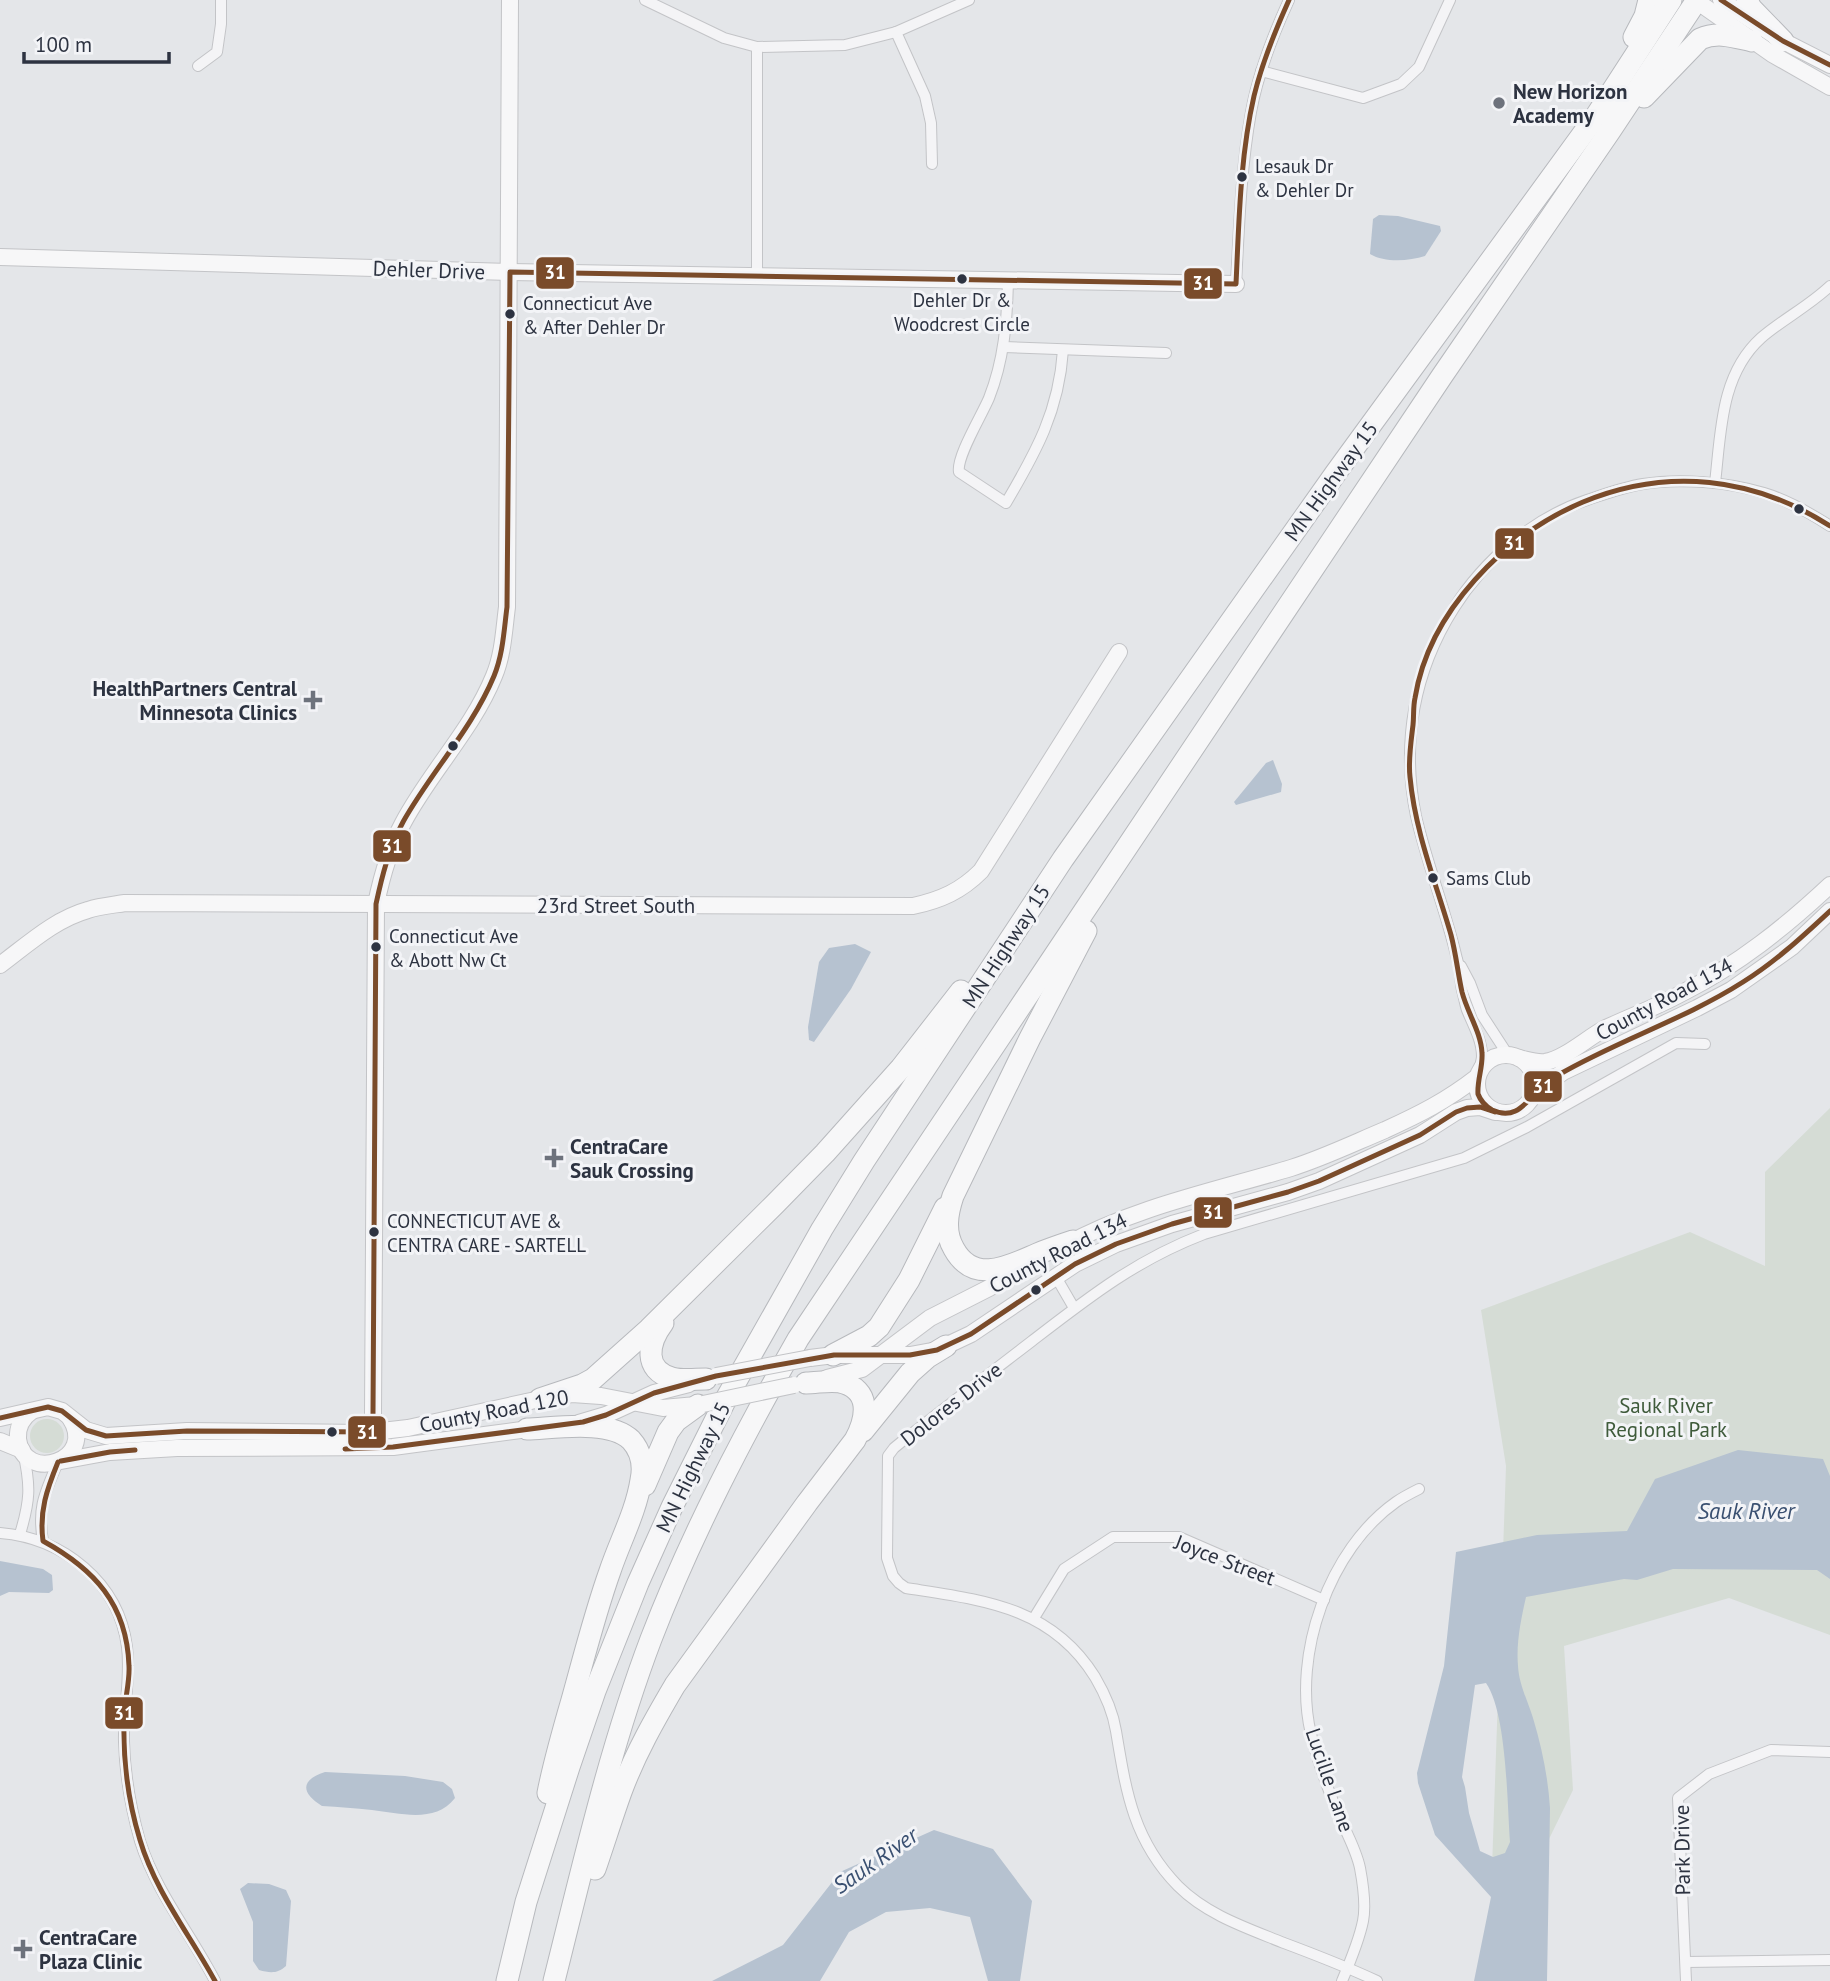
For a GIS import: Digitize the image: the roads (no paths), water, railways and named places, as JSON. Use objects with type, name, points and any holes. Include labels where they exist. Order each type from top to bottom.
[{"type":"highway","points":[[1574,146],[1645,16],[1648,0]]},
{"type":"highway","name":"MN Highway 15","points":[[507,1981],[524,1910],[578,1741],[638,1583],[672,1507],[726,1399],[822,1229],[1063,859],[1335,474],[1596,116],[1671,0]]},
{"type":"highway","name":"MN Highway 15","points":[[554,1981],[607,1771],[651,1639],[702,1519],[747,1429],[798,1339],[1696,0]]},
{"type":"highway","points":[[1747,0],[1751,8],[1783,41]]},
{"type":"highway","points":[[1610,131],[1700,40],[1710,35],[1722,35],[1752,41]]},
{"type":"highway","points":[[1073,1241],[1005,1268],[973,1268],[958,1256],[950,1241],[949,1210],[953,1196],[1060,980],[1155,806]]},
{"type":"highway","points":[[541,1399],[593,1379],[685,1294],[775,1204],[875,1099],[1063,859]]},
{"type":"highway","points":[[833,1355],[869,1336],[887,1317],[975,1153]]},
{"type":"highway","points":[[685,1294],[656,1332],[651,1348],[652,1362],[658,1371],[674,1378],[711,1378]]},
{"type":"highway","points":[[560,1981],[620,1793],[656,1717],[691,1662],[855,1440],[910,1373],[946,1346]]},
{"type":"highway","points":[[800,1384],[842,1382],[861,1395],[865,1408],[855,1440]]},
{"type":"highway","points":[[524,1910],[556,1756],[610,1571],[668,1432],[676,1422],[701,1404]]},
{"type":"highway","points":[[527,1429],[589,1427],[608,1428],[623,1434],[636,1448],[641,1461],[641,1480],[634,1509]]},
{"type":"street","points":[[198,66],[217,52],[221,0]]},
{"type":"street","points":[[375,1432],[376,904],[386,861],[399,832],[478,708],[495,674],[503,641],[507,581],[510,0]]},
{"type":"street","points":[[645,0],[724,38],[757,47],[845,46],[896,32],[969,0]]},
{"type":"street","points":[[1236,284],[1251,111],[1261,71],[1289,0]]},
{"type":"street","points":[[1261,71],[1363,98],[1401,83],[1419,67],[1450,0]]},
{"type":"street","points":[[1696,0],[1795,69],[1830,87]]},
{"type":"street","points":[[1721,0],[1783,41],[1830,65]]},
{"type":"street","points":[[896,32],[925,96],[931,122],[932,164]]},
{"type":"street","points":[[757,47],[757,275]]},
{"type":"street","name":"Dehler Drive","points":[[0,257],[510,272],[1236,284]]},
{"type":"street","points":[[1008,281],[1004,347],[988,400],[958,468],[959,472],[1006,503],[1029,464],[1048,421],[1061,377],[1063,350]]},
{"type":"street","points":[[1716,484],[1726,399],[1741,363],[1761,338],[1830,286]]},
{"type":"street","points":[[1004,347],[1166,353]]},
{"type":"street","points":[[1458,961],[1482,1015],[1514,1056],[1531,1070],[1535,1086],[1533,1094],[1522,1109],[1513,1113],[1495,1112],[1481,1101],[1476,1085],[1482,1056],[1479,1037],[1467,1009],[1458,961],[1417,817],[1410,778],[1415,696],[1442,626],[1477,576],[1500,552],[1553,514],[1582,502],[1643,484],[1716,484],[1764,493],[1789,503],[1830,526]]},
{"type":"street","name":"23rd Street South","points":[[0,965],[67,918],[86,910],[125,903],[913,906],[931,902],[966,886],[981,871],[1119,652]]},
{"type":"street","name":"County Road 134","points":[[1514,1056],[1534,1062],[1555,1059],[1600,1032],[1701,983],[1767,940],[1830,885]]},
{"type":"street","name":"County Road 134","points":[[1533,1094],[1563,1072],[1731,990],[1792,947],[1830,911]]},
{"type":"street","name":"Dolores Drive","points":[[1377,1981],[1348,1967],[1236,1924],[1214,1913],[1178,1886],[1160,1864],[1137,1824],[1128,1800],[1116,1727],[1109,1706],[1100,1686],[1077,1652],[1034,1618],[995,1604],[906,1588],[899,1583],[889,1568],[887,1558],[888,1456],[905,1439],[1074,1308],[1122,1274],[1175,1245],[1204,1234],[1464,1158],[1527,1127],[1676,1043],[1705,1044]]},
{"type":"street","points":[[1478,1074],[1491,1058],[1514,1056]]},
{"type":"street","name":"County Road 134","points":[[800,1384],[862,1368],[930,1318],[1106,1225],[1144,1210],[1335,1152],[1429,1110],[1445,1101],[1478,1074]]},
{"type":"street","name":"County Road 134","points":[[810,1358],[925,1353],[946,1346],[971,1334],[1094,1254],[1143,1233],[1319,1181],[1420,1135],[1467,1108],[1480,1107],[1495,1112]]},
{"type":"street","points":[[1074,1308],[1056,1277],[1055,1268],[1060,1259],[1124,1228],[1189,1207],[1261,1176]]},
{"type":"street","name":"County Road 120","points":[[60,1461],[110,1452],[153,1449],[393,1447],[583,1422],[606,1415],[654,1393],[711,1378],[810,1358]]},
{"type":"street","name":"County Road 120","points":[[68,1416],[86,1430],[106,1436],[187,1432],[375,1432],[408,1428],[572,1394],[673,1408],[800,1384]]},
{"type":"street","points":[[0,1418],[40,1407],[55,1408],[68,1416],[73,1423],[76,1438],[70,1452],[60,1461],[50,1480],[42,1506],[43,1542]]},
{"type":"street","points":[[20,1534],[29,1486],[18,1437],[22,1421],[33,1410]]},
{"type":"street","points":[[0,1441],[43,1464],[60,1461]]},
{"type":"street","name":"Lucille Lane","points":[[1342,1981],[1364,1920],[1360,1867],[1333,1802],[1310,1733],[1306,1692],[1308,1652],[1324,1600],[1338,1568],[1356,1540],[1395,1502],[1419,1489]]},
{"type":"street","points":[[0,1533],[20,1534],[61,1550],[92,1573],[116,1607],[127,1646],[129,1667],[124,1716],[125,1770],[141,1842],[164,1895],[215,1981]]},
{"type":"street","name":"Joyce Street","points":[[1034,1618],[1064,1569],[1113,1537],[1179,1537],[1324,1600]]},
{"type":"street","name":"Park Drive","points":[[1686,1981],[1678,1798],[1709,1774],[1771,1750],[1830,1752]]},
{"type":"street","points":[[1686,1962],[1830,1960]]},
{"type":"water","points":[[1379,215],[1398,216],[1440,226],[1441,231],[1425,256],[1405,260],[1383,259],[1370,254],[1373,219]]},
{"type":"water","points":[[1273,760],[1282,784],[1281,792],[1236,805],[1234,802],[1266,763]]},
{"type":"water","points":[[855,944],[871,952],[851,989],[814,1042],[809,1040],[808,1027],[819,962],[829,948]]},
{"type":"water","name":"Sauk River","points":[[1738,1450],[1823,1459],[1830,1476],[1830,1579],[1817,1570],[1673,1569],[1637,1580],[1624,1579],[1526,1597],[1518,1640],[1519,1673],[1542,1751],[1550,1808],[1547,1981],[1474,1981],[1491,1897],[1435,1835],[1417,1773],[1444,1666],[1456,1552],[1537,1535],[1627,1531],[1655,1479]],"holes":[[[1486,1683],[1493,1697],[1505,1759],[1510,1842],[1505,1853],[1493,1857],[1480,1851],[1462,1777],[1475,1685]]]},
{"type":"water","points":[[0,1561],[43,1569],[52,1575],[53,1590],[49,1593],[9,1592],[0,1596]]},
{"type":"water","points":[[325,1772],[405,1776],[443,1782],[452,1789],[455,1798],[438,1811],[417,1815],[322,1806],[310,1796],[306,1787],[311,1779]]},
{"type":"water","name":"Sauk River","points":[[934,1830],[993,1849],[1032,1901],[1020,1981],[988,1981],[970,1917],[930,1908],[886,1912],[849,1932],[820,1981],[712,1981],[783,1945],[840,1872]]},
{"type":"water","points":[[248,1883],[269,1884],[286,1890],[291,1901],[286,1966],[276,1972],[259,1970],[253,1961],[253,1922],[240,1889]]},
{"type":"place","name":"New Horizon Academy","points":[[1499,103]]},
{"type":"place","name":"Lesauk Dr & Dehler Dr","points":[[1242,177]]},
{"type":"place","name":"Dehler Dr & Woodcrest Circle","points":[[962,279]]},
{"type":"place","name":"Connecticut Ave & After Dehler Dr","points":[[510,314]]},
{"type":"place","name":"HealthPartners Central Minnesota Clinics","points":[[313,700]]},
{"type":"place","name":"Sams Club","points":[[1433,878]]},
{"type":"place","name":"Connecticut Ave & Abott Nw Ct","points":[[376,947]]},
{"type":"place","name":"CentraCare Sauk Crossing","points":[[554,1158]]},
{"type":"place","name":"CONNECTICUT AVE & CENTRA CARE - SARTELL","points":[[374,1232]]},
{"type":"place","name":"CentraCare Plaza Clinic","points":[[23,1949]]},
{"type":"park label","name":"Sauk River Regional Park","points":[[1666,1417]]}]
